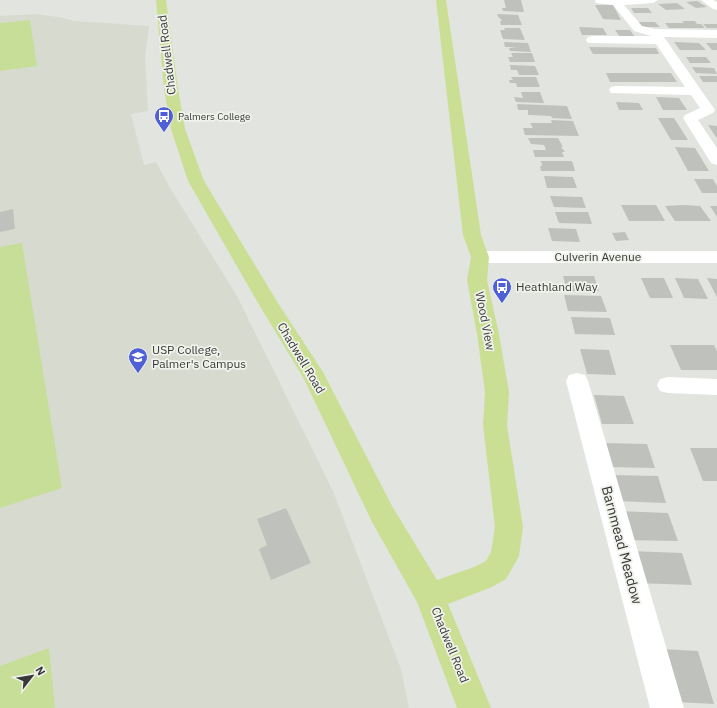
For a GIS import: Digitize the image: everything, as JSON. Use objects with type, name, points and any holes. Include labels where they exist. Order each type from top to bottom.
[{"type":"main road","name":"Chadwell Road","points":[[161,0],[171,89],[178,129],[196,181],[268,303],[315,378],[382,514],[430,596],[474,708]]},
{"type":"main road","name":"Wood View","points":[[430,596],[482,578],[496,570],[505,556],[509,527],[495,425],[497,392],[488,334],[477,280],[480,257],[472,235],[441,0]]},
{"type":"street","points":[[600,1],[616,2],[653,0]]},
{"type":"street","points":[[706,0],[717,7]]},
{"type":"street","points":[[616,2],[638,29],[657,37],[694,91],[712,110],[690,118],[717,160]]},
{"type":"street","points":[[592,40],[717,34]]},
{"type":"street","points":[[616,90],[694,91]]},
{"type":"street","name":"Culverin Avenue","points":[[480,257],[717,257]]},
{"type":"street","name":"Barnmead Meadow","points":[[577,381],[667,708]]},
{"type":"street","points":[[668,385],[717,387]]},
{"type":"shaded area","name":"USP College, Palmer's Campus","points":[[34,14],[59,17],[74,21],[149,26],[145,57],[148,111],[131,114],[144,165],[156,162],[169,186],[237,296],[333,491],[401,669],[409,708],[0,708],[0,16]]},
{"type":"green space","points":[[30,20],[37,66],[0,71],[0,23]]},
{"type":"green space","points":[[22,243],[62,488],[0,508],[0,247]]},
{"type":"green space","points":[[49,648],[55,708],[0,708],[0,666]]},
{"type":"building","points":[[504,0],[521,0],[524,12],[503,11],[502,8],[506,8]]},
{"type":"building","points":[[697,1],[707,7],[696,8],[686,2]]},
{"type":"building","points":[[677,3],[685,9],[666,10],[658,4]]},
{"type":"building","points":[[595,5],[613,5],[621,20],[603,19]]},
{"type":"building","points":[[631,8],[648,8],[652,13],[634,13]]},
{"type":"building","points":[[497,14],[518,15],[522,25],[501,25],[500,21],[502,21]]},
{"type":"building","points":[[682,21],[695,21],[697,24],[701,24],[705,28],[669,28],[665,23],[684,23]]},
{"type":"building","points":[[637,22],[655,22],[660,27],[641,27]]},
{"type":"building","points":[[703,24],[717,24],[717,28],[707,28]]},
{"type":"building","points":[[579,27],[603,28],[607,35],[582,35]]},
{"type":"building","points":[[504,28],[520,28],[525,40],[503,39],[500,30],[505,30]]},
{"type":"building","points":[[615,30],[630,30],[635,37],[620,37]]},
{"type":"building","points":[[504,42],[528,43],[531,52],[510,51],[509,48],[517,47],[505,47]]},
{"type":"building","points":[[674,42],[699,43],[706,50],[680,50]]},
{"type":"building","points":[[706,43],[717,43],[717,50],[712,50]]},
{"type":"building","points":[[589,47],[656,48],[659,54],[593,54]]},
{"type":"building","points":[[511,53],[532,53],[535,62],[510,62],[508,57],[513,57]]},
{"type":"building","points":[[686,57],[706,57],[711,63],[690,63]]},
{"type":"building","points":[[510,65],[535,66],[539,75],[519,75],[517,70],[511,70]]},
{"type":"building","points":[[692,67],[714,68],[717,74],[696,73]]},
{"type":"building","points":[[606,73],[671,73],[677,82],[610,82]]},
{"type":"building","points":[[699,76],[717,76],[717,82],[703,82]]},
{"type":"building","points":[[511,77],[536,77],[540,87],[517,87],[516,83],[510,83],[509,80],[513,80]]},
{"type":"building","points":[[521,92],[540,92],[544,103],[516,102],[514,97],[523,98]]},
{"type":"building","points":[[656,97],[679,98],[687,110],[663,110]]},
{"type":"building","points":[[616,102],[639,103],[643,110],[619,110]]},
{"type":"building","points":[[517,104],[567,106],[572,119],[528,115],[528,110],[518,110]]},
{"type":"building","points":[[658,118],[674,118],[688,140],[671,140]]},
{"type":"building","points":[[551,120],[573,121],[579,136],[525,135],[523,128],[533,128],[530,123],[552,123]]},
{"type":"building","points":[[708,125],[717,126],[717,137],[716,137]]},
{"type":"building","points":[[528,138],[558,138],[563,147],[561,147],[565,152],[562,152],[564,157],[535,157],[533,150],[546,150],[545,147],[544,145],[531,144]]},
{"type":"building","points":[[675,147],[695,148],[709,171],[688,171]]},
{"type":"building","points":[[541,161],[572,161],[575,171],[541,171]]},
{"type":"building","points":[[544,176],[573,177],[577,188],[547,188]]},
{"type":"building","points":[[694,179],[713,179],[717,186],[717,193],[702,193]]},
{"type":"building","points":[[550,196],[582,197],[586,208],[554,207]]},
{"type":"building","points":[[621,205],[656,205],[665,221],[629,221]]},
{"type":"building","points":[[665,206],[700,206],[711,221],[675,221]]},
{"type":"building","points":[[710,206],[717,206],[717,217]]},
{"type":"building","points":[[13,209],[15,229],[0,232],[0,212]]},
{"type":"building","points":[[555,212],[588,212],[592,224],[559,223]]},
{"type":"building","points":[[548,228],[576,229],[580,242],[552,241]]},
{"type":"building","points":[[625,232],[629,240],[616,241],[612,233]]},
{"type":"building","points":[[563,276],[594,276],[599,291],[567,291]]},
{"type":"building","points":[[641,278],[664,278],[673,298],[650,298]]},
{"type":"building","points":[[675,278],[698,279],[708,299],[684,298]]},
{"type":"building","points":[[707,278],[717,279],[717,297]]},
{"type":"building","points":[[564,295],[601,296],[607,312],[568,311]]},
{"type":"building","points":[[571,317],[610,318],[615,335],[575,334]]},
{"type":"building","points":[[670,345],[714,345],[717,351],[717,370],[681,370]]},
{"type":"building","points":[[580,349],[609,350],[616,375],[587,374]]},
{"type":"building","points":[[594,395],[624,396],[634,424],[602,424]]},
{"type":"building","points":[[601,443],[647,444],[655,468],[607,467]]},
{"type":"building","points":[[690,448],[717,448],[717,481],[703,481]]},
{"type":"building","points":[[609,475],[658,476],[666,503],[616,501]]},
{"type":"building","points":[[286,508],[311,563],[271,580],[259,549],[267,545],[257,519]]},
{"type":"building","points":[[618,511],[668,513],[678,541],[626,540]]},
{"type":"building","points":[[629,551],[682,553],[692,585],[637,583]]},
{"type":"building","points":[[661,649],[698,651],[714,704],[675,702]]},
{"type":"place","name":"Palmers College","points":[[164,133]]},
{"type":"place","name":"Heathland Way","points":[[502,304]]},
{"type":"place","name":"USP College, Palmer's Campus","points":[[138,374]]}]
